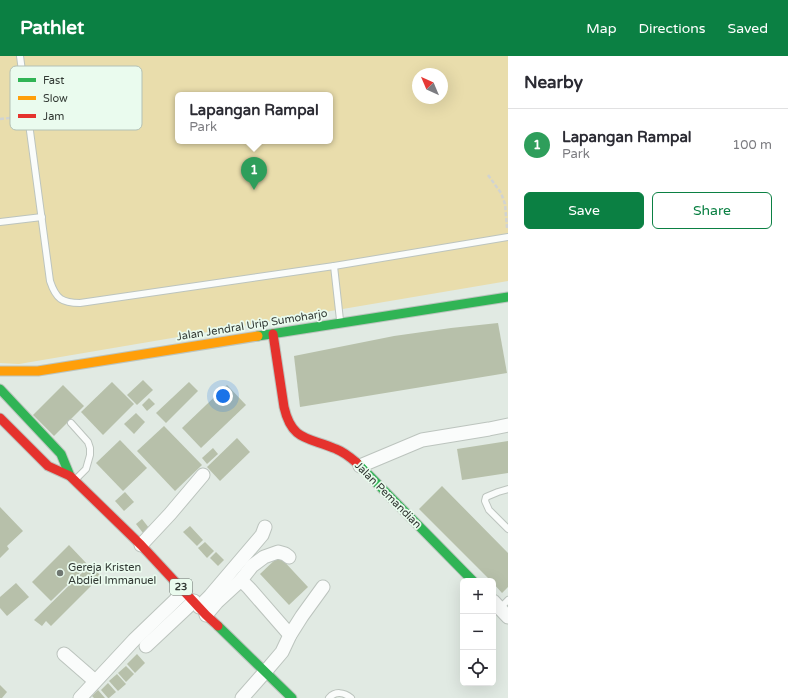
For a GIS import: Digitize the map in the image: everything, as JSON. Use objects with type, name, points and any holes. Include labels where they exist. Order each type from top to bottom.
[{"type":"main road","name":"Jalan Jendral Urip Sumoharjo","points":[[0,371],[38,371],[508,297]]},
{"type":"main road","name":"Jalan Pemandian","points":[[273,334],[286,418],[296,433],[302,437],[336,449],[349,456],[470,578]]},
{"type":"main road","name":"23","points":[[0,389],[61,454],[72,478]]},
{"type":"main road","name":"23","points":[[0,418],[48,466],[72,478],[141,546],[196,604],[292,698]]},
{"type":"street","points":[[360,466],[422,440],[508,425]]},
{"type":"street","points":[[141,546],[203,475]]},
{"type":"street","points":[[80,698],[134,640],[210,596],[262,535],[265,527]]},
{"type":"street","points":[[146,646],[196,604],[217,602],[241,580],[252,566],[264,557],[278,552],[289,556]]},
{"type":"street","points":[[241,580],[290,635]]},
{"type":"street","points":[[242,698],[282,652],[290,635],[323,587]]},
{"type":"street","points":[[64,654],[95,681]]},
{"type":"lane","points":[[20,56],[21,66]]},
{"type":"lane","points":[[30,130],[50,281],[52,289],[56,295],[61,300],[69,303],[80,303],[334,266],[508,237]]},
{"type":"lane","points":[[0,222],[42,217]]},
{"type":"lane","points":[[334,266],[340,323]]},
{"type":"lane","points":[[71,422],[88,442],[90,448],[90,455],[86,469],[72,478]]},
{"type":"lane","points":[[508,489],[489,495],[486,497],[485,501],[489,510],[508,529]]},
{"type":"lane","points":[[329,698],[332,694],[338,692],[351,698]]},
{"type":"path","points":[[0,119],[10,118]]},
{"type":"path","points":[[488,175],[501,193],[505,204],[508,237]]},
{"type":"shaded area","points":[[0,56],[508,56],[508,281],[19,364],[0,363]]},
{"type":"building","points":[[498,323],[507,373],[300,407],[294,356],[394,336]]},
{"type":"building","points":[[143,380],[153,390],[137,405],[127,395]]},
{"type":"building","points":[[112,382],[134,404],[103,435],[81,412]]},
{"type":"building","points":[[189,382],[198,391],[166,423],[156,413]]},
{"type":"building","points":[[63,385],[84,406],[54,436],[33,415]]},
{"type":"building","points":[[227,385],[246,405],[201,448],[182,428]]},
{"type":"building","points":[[149,398],[155,404],[147,411],[142,405]]},
{"type":"building","points":[[136,413],[145,422],[134,434],[124,424]]},
{"type":"building","points":[[164,426],[202,465],[175,491],[137,451]]},
{"type":"building","points":[[237,438],[250,452],[220,481],[207,467]]},
{"type":"building","points":[[120,440],[147,468],[123,491],[96,463]]},
{"type":"building","points":[[508,441],[508,473],[462,480],[457,449]]},
{"type":"building","points":[[213,448],[218,454],[207,464],[202,458]]},
{"type":"building","points":[[442,486],[508,553],[508,587],[502,593],[496,586],[496,578],[488,578],[419,509]]},
{"type":"building","points":[[125,492],[134,502],[124,511],[115,501]]},
{"type":"building","points":[[0,507],[23,531],[7,546],[9,549],[0,558]]},
{"type":"building","points":[[142,519],[149,528],[143,533],[136,524]]},
{"type":"building","points":[[190,526],[203,540],[197,546],[183,532]]},
{"type":"building","points":[[205,542],[214,551],[207,558],[198,548]]},
{"type":"building","name":"Gereja Kristen Abdiel Immanuel","points":[[69,545],[88,565],[51,601],[32,582]]},
{"type":"building","points":[[216,552],[224,560],[218,566],[210,558]]},
{"type":"building","points":[[279,556],[308,587],[289,605],[260,574]]},
{"type":"building","points":[[90,565],[101,576],[51,626],[46,621],[42,626],[34,620]]},
{"type":"building","points":[[16,583],[29,597],[7,616],[0,608],[0,597]]},
{"type":"building","points":[[137,654],[145,663],[135,673],[127,664]]},
{"type":"building","points":[[126,666],[134,674],[126,682],[118,673]]},
{"type":"building","points":[[117,674],[126,684],[118,691],[109,681]]},
{"type":"building","points":[[108,683],[116,692],[109,698],[101,690]]},
{"type":"building","points":[[0,685],[7,692],[2,698],[0,698]]},
{"type":"building","points":[[98,690],[105,698],[94,698],[92,696]]},
{"type":"traffic: fast","points":[[258,336],[508,297]]},
{"type":"traffic: fast","points":[[0,389],[61,454],[70,476]]},
{"type":"traffic: fast","points":[[357,463],[470,578]]},
{"type":"traffic: fast","points":[[218,626],[292,698]]},
{"type":"traffic: slow","points":[[0,371],[38,371],[258,336]]},
{"type":"traffic: jam","points":[[273,334],[284,407],[287,418],[292,427],[303,437],[339,450],[357,463]]},
{"type":"traffic: jam","points":[[0,418],[48,466],[70,476],[141,545],[218,626]]},
{"type":"place","name":"Lapangan Rampal","points":[[254,190]]},
{"type":"place","name":"Gereja Kristen Abdiel Immanuel","points":[[60,573]]}]
